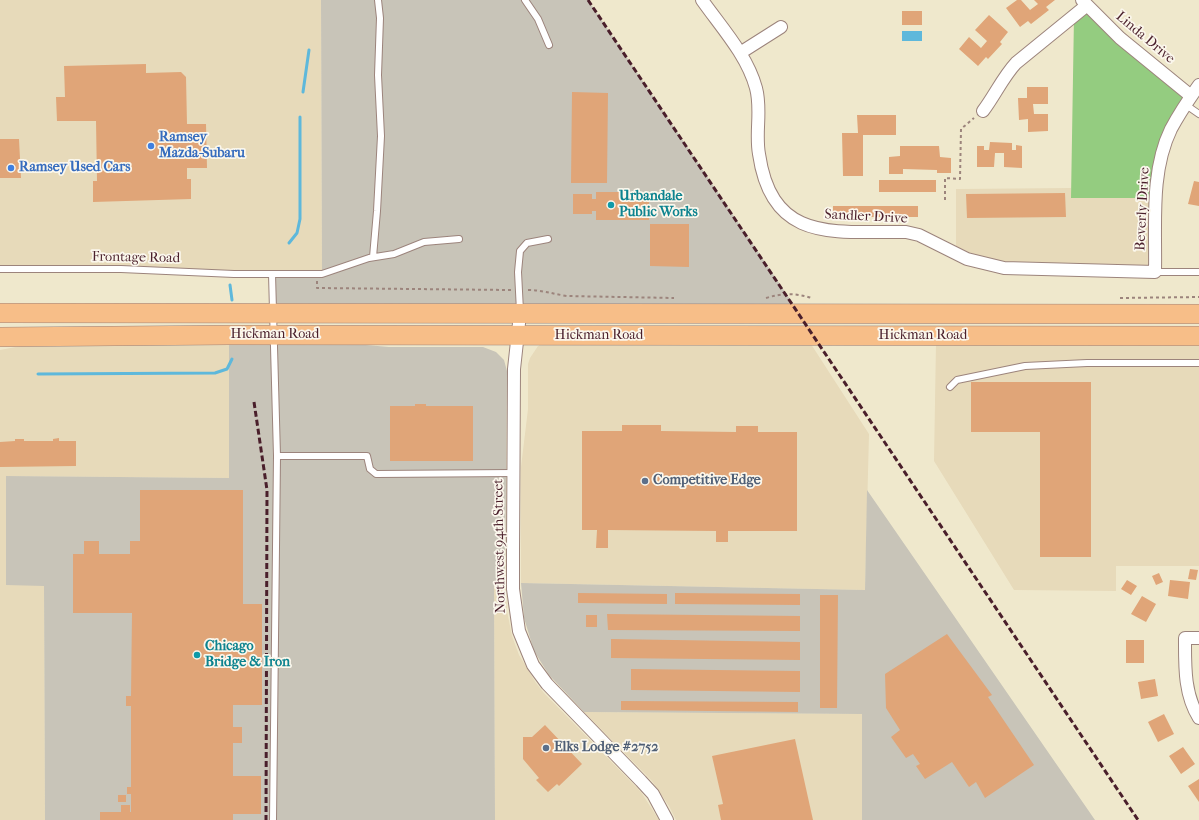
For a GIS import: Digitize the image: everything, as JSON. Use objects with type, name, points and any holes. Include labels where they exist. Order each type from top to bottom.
[{"type":"main road","name":"Hickman Road","points":[[0,313],[1199,314]]},
{"type":"main road","name":"Hickman Road","points":[[0,337],[274,335],[1199,336]]},
{"type":"street","name":"Sandler Drive","points":[[702,0],[740,53],[756,86],[759,105],[758,152],[764,178],[770,194],[784,212],[803,225],[824,231],[912,234],[967,259],[1004,268],[1155,272]]},
{"type":"street","points":[[984,111],[1008,72],[1016,63],[1084,3]]},
{"type":"street","name":"Linda Drive","points":[[1084,3],[1188,100]]},
{"type":"street","points":[[740,53],[781,27]]},
{"type":"street","name":"Beverly Drive","points":[[1155,272],[1157,188],[1160,161],[1171,129],[1188,100],[1199,85]]},
{"type":"street","name":"Northwest 94th Street","points":[[520,314],[514,369],[513,589],[519,631],[526,651],[547,684],[653,794],[668,820]]},
{"type":"street","points":[[1199,638],[1185,638],[1187,686],[1191,701],[1199,718]]},
{"type":"lane","points":[[373,257],[378,211],[381,136],[378,75],[380,18],[378,0]]},
{"type":"lane","points":[[525,0],[538,19],[549,45]]},
{"type":"lane","points":[[1188,100],[1199,114]]},
{"type":"lane","name":"Frontage Road","points":[[0,269],[120,269],[317,274],[373,257],[394,254],[424,242],[459,239]]},
{"type":"lane","points":[[520,314],[520,251],[527,243],[548,239]]},
{"type":"lane","points":[[1155,272],[1199,272]]},
{"type":"lane","points":[[272,274],[277,456],[272,820]]},
{"type":"lane","points":[[950,387],[956,380],[1025,366],[1087,363],[1199,363]]},
{"type":"lane","points":[[277,456],[367,456],[370,469],[376,474],[514,473]]},
{"type":"path","points":[[945,200],[945,178],[960,179],[961,129],[984,111]]},
{"type":"path","points":[[317,274],[317,288],[543,290],[552,294],[567,296],[676,298]]},
{"type":"path","points":[[759,300],[777,295],[797,294],[816,300]]},
{"type":"path","points":[[1113,299],[1128,297],[1199,298]]},
{"type":"shaded area","points":[[0,0],[321,0],[322,274],[0,269]]},
{"type":"shaded area","points":[[321,0],[588,0],[800,314],[274,313],[272,274],[322,274]]},
{"type":"shaded area","points":[[1071,188],[1072,198],[1157,198],[1155,272],[1023,270],[956,253],[956,189]]},
{"type":"shaded area","points":[[229,341],[229,478],[6,476],[7,585],[44,585],[45,820],[0,820],[0,350],[37,343]]},
{"type":"shaded area","points":[[229,341],[319,341],[389,347],[483,347],[496,352],[504,360],[507,371],[505,582],[494,582],[495,820],[45,820],[44,586],[6,585],[6,476],[229,478]]},
{"type":"shaded area","points":[[809,341],[869,434],[865,590],[521,583],[521,467],[528,409],[528,364],[538,346],[544,343]]},
{"type":"shaded area","points":[[936,342],[1199,342],[1199,566],[1116,566],[1116,591],[1014,590],[934,461]]},
{"type":"shaded area","points":[[867,490],[1095,820],[862,820],[862,714],[584,712],[549,675],[534,651],[524,618],[521,583],[865,590]]},
{"type":"shaded area","points":[[494,582],[505,582],[507,611],[512,636],[519,655],[536,683],[641,792],[659,820],[495,820]]},
{"type":"shaded area","points":[[584,712],[862,714],[862,820],[676,820],[669,806],[652,781]]},
{"type":"green space","points":[[1086,6],[1191,96],[1171,129],[1157,198],[1071,198],[1074,16]]},
{"type":"water","points":[[902,31],[922,31],[922,41],[902,41]]},
{"type":"building","points":[[1017,0],[1021,0],[1030,10],[1038,4],[1034,0],[1055,0],[1046,7],[1049,10],[1031,24],[1028,21],[1020,27],[1006,8]]},
{"type":"building","points":[[902,11],[922,11],[922,25],[902,25]]},
{"type":"building","points":[[989,15],[1008,32],[1000,42],[1002,44],[988,59],[986,57],[978,66],[959,49],[969,37],[981,48],[987,41],[975,30]]},
{"type":"building","name":"Ramsey Mazda-Subaru","points":[[146,64],[146,73],[181,72],[186,77],[187,124],[206,124],[207,168],[187,168],[187,179],[191,179],[191,199],[93,202],[93,181],[97,181],[96,121],[57,121],[56,97],[65,97],[64,66]]},
{"type":"building","points":[[1027,87],[1048,87],[1048,104],[1033,104],[1034,114],[1048,114],[1048,131],[1028,132],[1028,119],[1019,120],[1018,98],[1027,98]]},
{"type":"building","points":[[572,92],[608,93],[607,183],[571,183]]},
{"type":"building","points":[[857,115],[896,115],[896,135],[863,135],[863,176],[843,176],[842,133],[858,133]]},
{"type":"building","name":"Ramsey Used Cars","points":[[0,139],[19,139],[21,178],[0,178]]},
{"type":"building","points":[[990,142],[1012,143],[1012,150],[1016,150],[1016,145],[1022,146],[1022,168],[1004,167],[1004,153],[995,153],[994,167],[977,167],[977,146],[984,146],[984,150],[989,150]]},
{"type":"building","points":[[900,146],[939,146],[940,157],[951,158],[951,173],[937,173],[937,170],[903,169],[903,174],[889,174],[889,157],[900,156]]},
{"type":"building","points":[[879,180],[936,180],[936,192],[879,192]]},
{"type":"building","points":[[1194,181],[1199,182],[1199,206],[1188,204]]},
{"type":"building","name":"Urbandale Public Works","points":[[596,192],[619,192],[619,197],[649,197],[649,220],[596,220],[596,211],[592,211],[592,214],[573,214],[573,194],[592,194],[592,199],[596,199]]},
{"type":"building","points":[[1065,193],[1066,217],[967,218],[966,194]]},
{"type":"building","points":[[833,206],[918,206],[918,217],[833,217]]},
{"type":"building","points":[[650,224],[689,224],[689,267],[650,266]]},
{"type":"building","points":[[971,382],[1091,382],[1091,557],[1040,557],[1040,432],[971,432]]},
{"type":"building","points":[[415,404],[426,404],[426,406],[473,406],[473,461],[390,461],[390,406],[415,406]]},
{"type":"building","points":[[622,425],[661,425],[661,431],[736,432],[736,426],[758,426],[758,432],[797,432],[797,531],[728,531],[728,542],[716,542],[716,531],[608,530],[608,548],[596,548],[597,530],[582,530],[582,431],[622,431]]},
{"type":"building","points":[[59,438],[59,441],[76,441],[76,466],[0,467],[0,442],[15,441],[15,439],[24,439],[24,441],[53,441],[53,439]]},
{"type":"building","name":"Chicago Bridge & Iron","points":[[140,490],[243,490],[243,604],[262,604],[262,705],[233,705],[233,727],[242,727],[242,743],[233,743],[233,776],[261,776],[261,814],[233,814],[233,820],[100,820],[100,812],[121,812],[121,805],[130,805],[131,812],[131,794],[127,794],[127,787],[131,787],[131,706],[126,706],[126,696],[131,696],[132,613],[73,613],[73,554],[84,554],[84,541],[99,541],[99,554],[130,554],[130,541],[140,541]]},
{"type":"building","points":[[1190,569],[1198,570],[1196,580],[1188,579]]},
{"type":"building","points":[[1159,573],[1163,582],[1156,585],[1152,576]]},
{"type":"building","points":[[1127,580],[1137,586],[1131,595],[1121,589]]},
{"type":"building","points":[[1170,580],[1190,582],[1188,599],[1168,596]]},
{"type":"building","points":[[578,593],[667,594],[667,604],[578,603]]},
{"type":"building","points":[[675,593],[800,594],[800,605],[675,604]]},
{"type":"building","points":[[820,595],[838,595],[837,708],[820,708]]},
{"type":"building","points":[[1142,596],[1156,604],[1146,622],[1131,614]]},
{"type":"building","points":[[607,614],[800,616],[800,631],[608,630]]},
{"type":"building","points":[[586,615],[597,615],[597,627],[586,627]]},
{"type":"building","points":[[947,634],[992,695],[988,697],[1034,765],[985,798],[976,782],[969,787],[952,762],[925,779],[916,766],[920,764],[913,754],[906,758],[891,737],[900,730],[886,708],[885,674]]},
{"type":"building","points":[[611,639],[800,642],[800,660],[611,658]]},
{"type":"building","points":[[1126,640],[1144,640],[1144,663],[1126,663]]},
{"type":"building","points":[[631,669],[800,671],[800,692],[631,690]]},
{"type":"building","points":[[1155,679],[1158,696],[1141,699],[1138,682]]},
{"type":"building","points":[[621,701],[798,702],[798,712],[621,710]]},
{"type":"building","points":[[1164,714],[1174,734],[1158,742],[1148,722]]},
{"type":"building","name":"Elks Lodge #2752","points":[[545,725],[582,764],[559,786],[557,784],[548,792],[536,780],[539,778],[523,759],[523,737],[532,737]]},
{"type":"building","points":[[795,739],[813,820],[721,820],[718,805],[723,804],[712,756]]},
{"type":"building","points":[[1183,747],[1195,764],[1181,774],[1169,756]]},
{"type":"building","points":[[1199,779],[1199,802],[1188,786]]},
{"type":"building","points":[[118,795],[126,795],[126,802],[118,802]]},
{"type":"waterway","points":[[303,92],[309,50]]},
{"type":"waterway","points":[[289,243],[297,233],[300,219],[300,117]]},
{"type":"waterway","points":[[230,285],[232,300]]},
{"type":"waterway","points":[[38,374],[215,373],[227,369],[232,359]]},
{"type":"railway","points":[[588,0],[1138,820]]},
{"type":"railway","points":[[254,402],[267,490],[266,820]]},
{"type":"place","name":"Ramsey Mazda-Subaru","points":[[151,146]]},
{"type":"place","name":"Ramsey Used Cars","points":[[11,168]]},
{"type":"place","name":"Urbandale Public Works","points":[[611,205]]},
{"type":"place","name":"Competitive Edge","points":[[645,481]]},
{"type":"place","name":"Chicago Bridge & Iron","points":[[197,655]]},
{"type":"place","name":"Elks Lodge #2752","points":[[546,748]]}]
